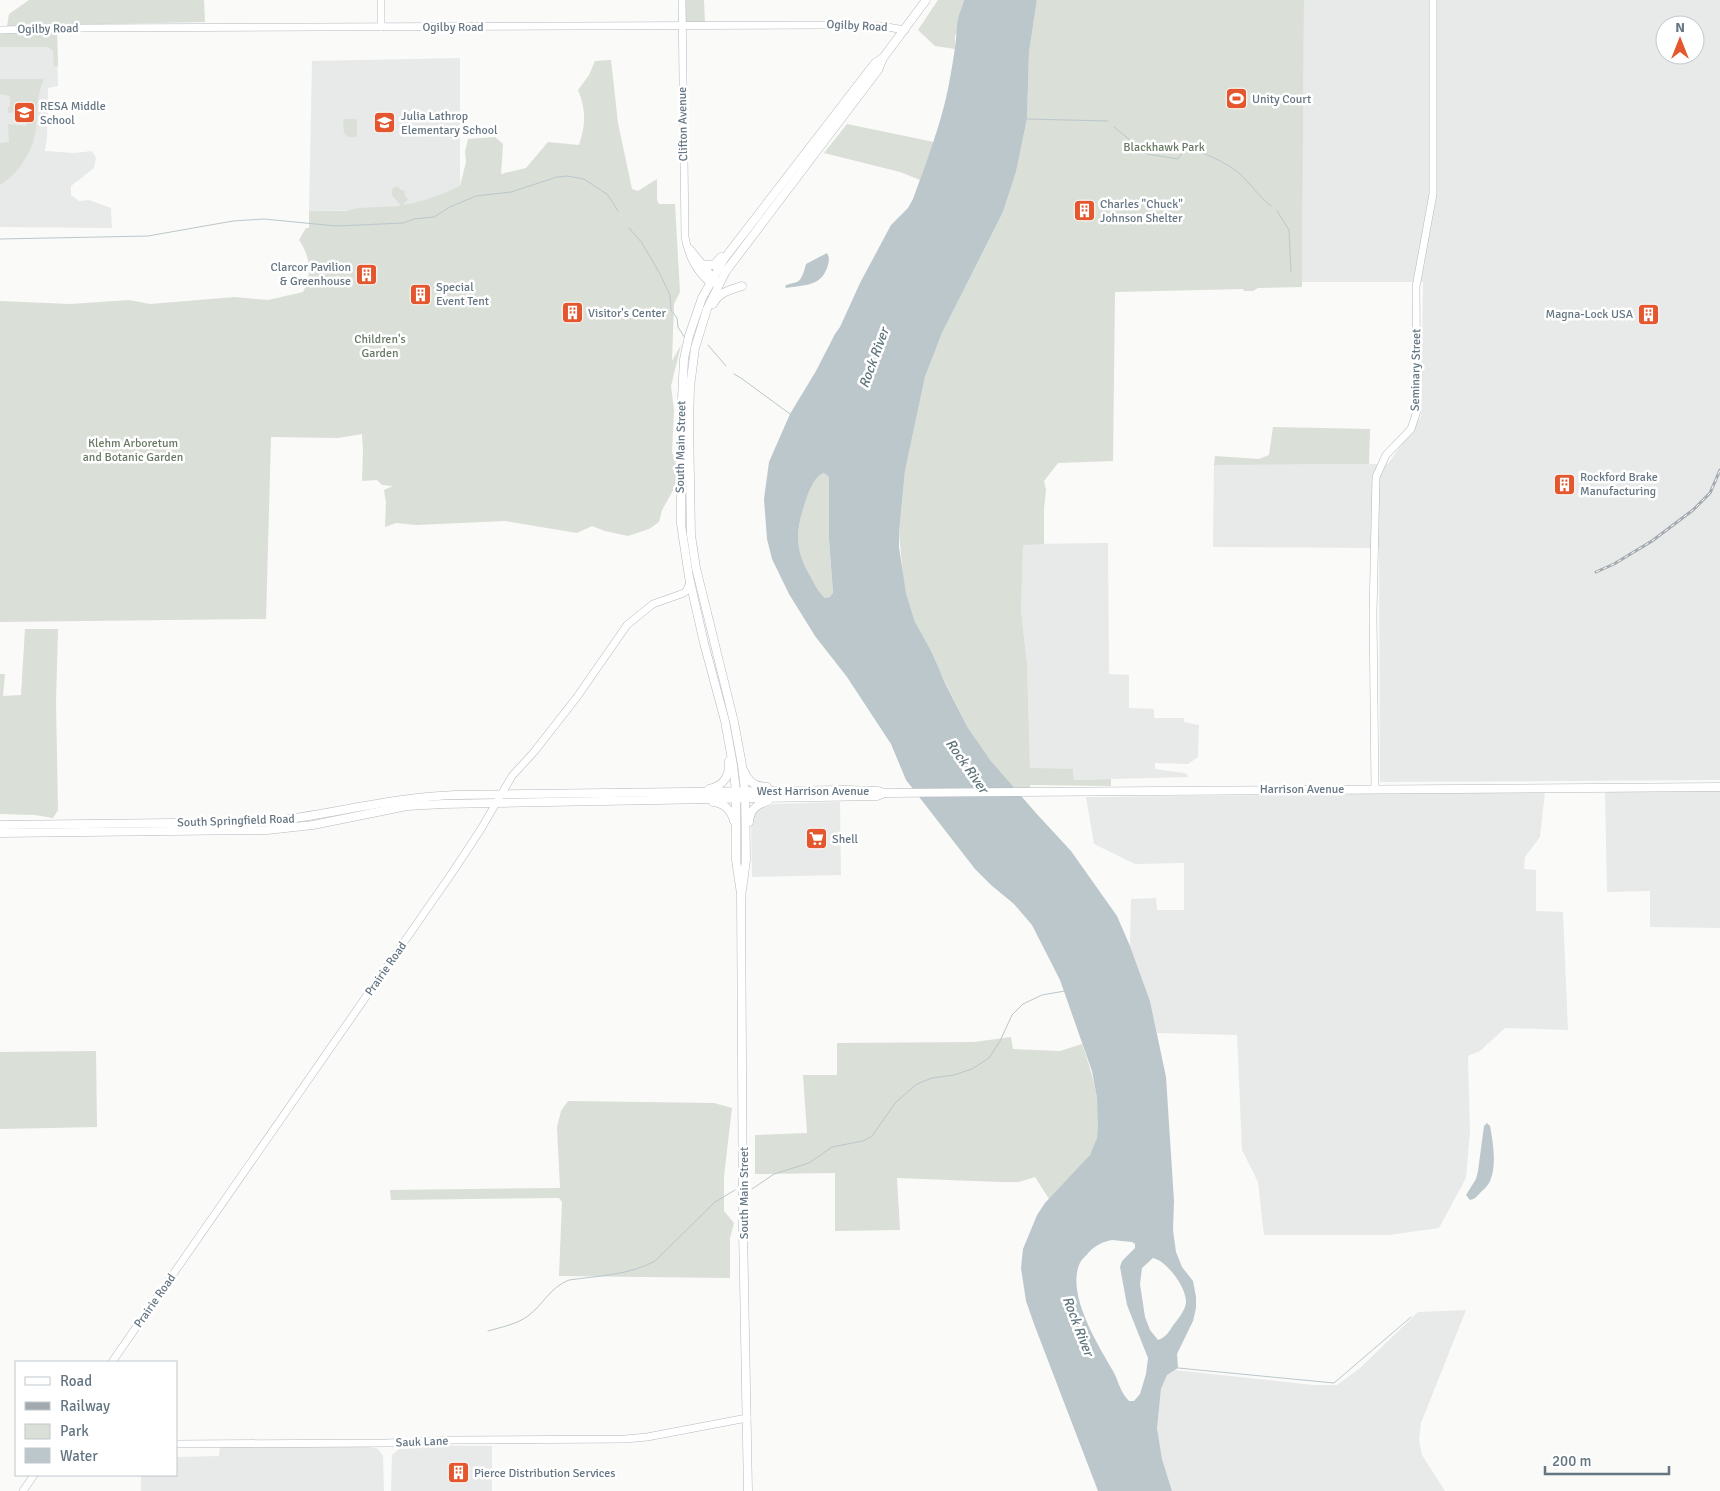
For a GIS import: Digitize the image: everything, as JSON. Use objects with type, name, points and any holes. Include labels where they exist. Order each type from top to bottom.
[{"type":"main road","name":"South Main Street","points":[[748,1491],[741,894],[737,871],[736,795],[730,743],[685,560],[680,501],[682,378],[689,336],[702,298],[714,281],[739,253],[878,70],[883,58],[926,0]]},
{"type":"main road","name":"South Main Street","points":[[741,894],[745,878],[745,795],[742,765],[734,722],[693,552],[689,504],[692,375],[695,348],[714,281],[724,259],[875,63],[883,58]]},
{"type":"main road","points":[[700,264],[711,265],[717,263],[733,241],[740,238]]},
{"type":"main road","points":[[692,375],[706,323],[714,302],[725,291],[742,286]]},
{"type":"main road","points":[[691,792],[716,787],[724,782],[728,775],[729,766],[722,727],[722,707]]},
{"type":"main road","points":[[742,765],[748,779],[758,786],[812,787],[827,790]]},
{"type":"main road","name":"Harrison Avenue","points":[[885,793],[1720,787]]},
{"type":"main road","name":"West Harrison Avenue","points":[[496,803],[638,800],[827,790],[878,791],[885,793]]},
{"type":"main road","name":"West Harrison Avenue","points":[[501,794],[691,792],[736,795]]},
{"type":"main road","name":"West Harrison Avenue","points":[[745,795],[782,798],[877,796],[885,793]]},
{"type":"main road","name":"South Springfield Road","points":[[0,825],[266,822],[419,797],[501,794]]},
{"type":"main road","points":[[745,878],[749,866],[749,822],[752,811],[758,805],[782,798]]},
{"type":"main road","points":[[638,800],[717,802],[730,811],[736,830]]},
{"type":"main road","name":"South Springfield Road","points":[[0,834],[267,830],[313,825],[407,806],[496,803]]},
{"type":"street","points":[[381,27],[382,0]]},
{"type":"street","name":"Clifton Avenue","points":[[682,0],[684,228],[687,247],[693,262],[714,281]]},
{"type":"street","name":"Seminary Street","points":[[1375,789],[1373,614],[1376,477],[1386,456],[1411,429],[1417,411],[1416,287],[1433,194],[1433,0]]},
{"type":"street","name":"Ogilby Road","points":[[0,30],[84,28],[862,25],[905,30]]},
{"type":"street","points":[[687,247],[714,281]]},
{"type":"street","points":[[678,596],[687,590],[690,582]]},
{"type":"street","points":[[678,596],[689,598],[695,604]]},
{"type":"street","name":"Prairie Road","points":[[113,1361],[442,888],[481,829],[512,776],[534,752],[577,697],[626,625],[653,604],[678,596]]},
{"type":"street","name":"Sauk Lane","points":[[178,1444],[625,1439],[747,1418]]},
{"type":"street","points":[[23,1491],[33,1476]]},
{"type":"shaded area","points":[[1304,0],[1720,0],[1720,780],[1380,782],[1379,548],[1213,547],[1214,465],[1388,464],[1421,416],[1423,282],[1302,282]]},
{"type":"shaded area","name":"RESA Middle School","points":[[57,32],[58,86],[48,88],[45,151],[75,153],[92,151],[96,158],[94,168],[71,186],[71,195],[79,201],[89,200],[111,208],[112,228],[0,227],[0,33]]},
{"type":"shaded area","name":"Julia Lathrop Elementary School","points":[[460,58],[460,195],[410,210],[309,211],[312,61]]},
{"type":"shaded area","points":[[1108,543],[1109,674],[1129,675],[1129,708],[1154,709],[1154,718],[1184,718],[1184,722],[1199,725],[1198,757],[1188,764],[1155,763],[1155,769],[1184,773],[1188,777],[1074,780],[1073,769],[1030,769],[1027,663],[1021,611],[1023,544]]},
{"type":"shaded area","points":[[1720,790],[1720,928],[1650,927],[1650,891],[1607,892],[1605,793]]},
{"type":"shaded area","points":[[1545,792],[1540,837],[1525,857],[1524,869],[1536,870],[1536,911],[1563,912],[1568,1030],[1505,1028],[1480,1051],[1468,1056],[1470,1131],[1466,1178],[1439,1228],[1389,1235],[1264,1235],[1258,1182],[1242,1150],[1237,1035],[1157,1033],[1150,1001],[1130,946],[1131,899],[1156,898],[1157,910],[1184,910],[1184,863],[1135,864],[1094,844],[1086,797]]},
{"type":"shaded area","points":[[840,802],[841,875],[752,877],[751,822],[755,812],[763,805]]},
{"type":"shaded area","points":[[1466,1310],[1421,1423],[1419,1440],[1422,1455],[1445,1491],[1172,1491],[1162,1459],[1157,1428],[1161,1389],[1167,1375],[1175,1370],[1313,1385],[1337,1385],[1360,1368],[1418,1312]]},
{"type":"shaded area","points":[[406,1445],[492,1446],[492,1491],[391,1491],[392,1455]]},
{"type":"shaded area","points":[[364,1446],[378,1449],[383,1456],[384,1491],[141,1491],[141,1476],[178,1476],[178,1457],[219,1456],[220,1447]]},
{"type":"green space","points":[[29,0],[204,0],[205,22],[7,26],[9,14]]},
{"type":"green space","points":[[684,0],[704,0],[705,23],[685,22]]},
{"type":"green space","points":[[938,0],[964,0],[957,24],[958,32],[955,36],[955,49],[935,46],[918,30]]},
{"type":"green space","name":"Blackhawk Park","points":[[1037,0],[1304,0],[1302,287],[1258,288],[1253,291],[1244,291],[1243,289],[1115,292],[1113,461],[1058,463],[1044,481],[1046,490],[1044,544],[1023,545],[1021,611],[1027,663],[1030,768],[1073,769],[1074,780],[1111,779],[1111,786],[1030,785],[1030,788],[1014,789],[979,747],[968,728],[915,622],[903,576],[899,533],[905,471],[925,377],[942,333],[1003,212],[1016,172],[1027,119],[1029,52]]},
{"type":"green space","points":[[57,32],[58,66],[54,66],[53,51],[48,47],[0,47],[0,33]]},
{"type":"green space","name":"Klehm Arboretum and Botanic Garden","points":[[611,60],[618,123],[632,189],[638,191],[657,179],[657,200],[659,204],[675,204],[680,292],[674,304],[672,361],[681,345],[671,386],[674,410],[672,452],[677,467],[675,487],[662,510],[659,522],[649,529],[628,536],[592,526],[577,533],[505,521],[416,525],[396,523],[385,527],[386,502],[384,490],[393,486],[382,485],[377,480],[362,481],[362,434],[338,438],[271,437],[266,619],[0,622],[0,301],[70,304],[129,300],[150,304],[235,297],[268,300],[303,292],[308,279],[309,266],[306,252],[299,240],[306,228],[309,228],[309,211],[346,211],[358,208],[401,206],[392,195],[392,189],[397,186],[404,190],[405,196],[408,199],[403,205],[425,200],[460,186],[466,162],[465,152],[468,139],[495,137],[503,144],[501,174],[526,168],[548,142],[579,145],[584,117],[583,104],[578,90],[589,75],[595,61]]},
{"type":"green space","points":[[43,78],[37,109],[35,136],[29,153],[13,174],[0,185],[0,143],[9,142],[8,124],[26,126],[27,122],[26,111],[8,113],[10,96],[0,94],[0,79]]},
{"type":"green space","points":[[343,119],[357,119],[357,137],[348,137],[344,133]]},
{"type":"green space","points":[[847,124],[934,142],[920,180],[900,172],[824,153]]},
{"type":"green space","points":[[1273,427],[1370,429],[1369,464],[1214,465],[1215,456],[1259,459],[1269,455]]},
{"type":"green space","points":[[824,473],[829,477],[829,540],[833,594],[825,598],[815,586],[803,562],[798,544],[801,517],[810,490],[815,480]]},
{"type":"green space","points":[[25,629],[58,629],[56,702],[58,810],[53,818],[35,815],[0,814],[0,674],[5,674],[3,696],[21,695]]},
{"type":"green space","points":[[1011,1037],[1013,1049],[1060,1051],[1082,1044],[1095,1085],[1099,1116],[1095,1144],[1080,1168],[1049,1199],[1035,1177],[1019,1182],[897,1178],[900,1230],[835,1231],[835,1173],[755,1174],[755,1135],[807,1133],[803,1075],[837,1075],[837,1043],[974,1042]]},
{"type":"green space","points":[[96,1051],[97,1127],[0,1129],[0,1052]]},
{"type":"green space","points":[[568,1101],[714,1103],[732,1108],[724,1176],[724,1211],[734,1223],[730,1238],[730,1278],[559,1276],[562,1202],[559,1198],[391,1200],[390,1190],[560,1188],[557,1127],[561,1111]]},
{"type":"water","name":"Rock River","points":[[964,0],[1037,0],[1029,52],[1027,119],[1016,172],[1003,212],[942,333],[925,377],[905,471],[899,547],[906,593],[915,622],[968,728],[990,760],[1071,851],[1117,916],[1150,1001],[1166,1077],[1174,1201],[1173,1230],[1176,1252],[1182,1267],[1193,1281],[1196,1297],[1193,1321],[1177,1354],[1178,1368],[1167,1375],[1161,1389],[1157,1428],[1162,1459],[1172,1491],[1098,1491],[1026,1301],[1021,1268],[1023,1249],[1037,1215],[1045,1203],[1090,1155],[1097,1138],[1097,1098],[1092,1071],[1060,980],[1032,925],[1014,904],[975,869],[906,780],[891,744],[847,677],[815,636],[789,594],[772,559],[767,539],[764,499],[769,462],[790,414],[840,327],[860,283],[891,225],[908,208],[913,199],[945,103],[954,57],[957,23]],"holes":[[[824,473],[829,477],[829,540],[833,593],[830,597],[825,598],[815,586],[803,562],[798,544],[799,526],[810,490],[815,480]],[[1112,1240],[1135,1244],[1135,1248],[1122,1261],[1120,1267],[1127,1305],[1148,1358],[1146,1374],[1140,1394],[1134,1401],[1129,1401],[1124,1394],[1092,1333],[1080,1302],[1077,1273],[1081,1261],[1099,1244]],[[1153,1258],[1164,1264],[1180,1283],[1185,1297],[1186,1303],[1180,1315],[1166,1335],[1158,1340],[1150,1330],[1145,1317],[1140,1284],[1142,1268]]]},
{"type":"water","points":[[827,253],[829,258],[827,268],[820,279],[810,284],[786,288],[786,285],[797,282],[800,279],[806,264]]},
{"type":"water","points":[[1487,1123],[1490,1126],[1493,1146],[1494,1161],[1492,1175],[1487,1186],[1475,1198],[1470,1200],[1466,1195],[1476,1179],[1484,1126]]},
{"type":"waterway","points":[[1027,119],[1108,121]]},
{"type":"waterway","points":[[1114,127],[1147,154],[1178,159],[1187,147],[1208,155],[1234,169],[1271,206]]},
{"type":"waterway","points":[[0,239],[148,236],[233,221],[264,219],[336,226],[403,223],[414,219],[434,217],[450,207],[476,196],[511,192],[557,177],[567,176],[584,179],[608,195],[618,211]]},
{"type":"waterway","points":[[1277,211],[1289,230],[1291,271]]},
{"type":"waterway","points":[[629,228],[642,243],[660,274],[670,295],[671,310],[677,318],[678,327],[685,338]]},
{"type":"waterway","points":[[708,345],[726,366]]},
{"type":"waterway","points":[[734,374],[790,414]]},
{"type":"waterway","points":[[752,1189],[774,1174],[809,1163],[832,1147],[863,1141],[872,1136],[896,1102],[917,1084],[932,1078],[954,1075],[972,1069],[989,1058],[1000,1041],[1012,1015],[1023,1004],[1042,995],[1065,991]]},
{"type":"waterway","points":[[488,1331],[524,1319],[556,1287],[569,1280],[624,1272],[655,1261],[715,1202],[735,1190]]},
{"type":"waterway","points":[[1178,1368],[1334,1383],[1411,1317]]},
{"type":"railway","points":[[1596,572],[1614,564],[1652,541],[1693,510],[1710,493],[1720,470]]},
{"type":"place","name":"Unity Court","points":[[1236,99]]},
{"type":"place","name":"RESA Middle School","points":[[24,113]]},
{"type":"place","name":"Julia Lathrop Elementary School","points":[[385,123]]},
{"type":"place","name":"Charles \"Chuck\" Johnson Shelter","points":[[1084,211]]},
{"type":"place","name":"Clarcor Pavilion & Greenhouse","points":[[367,274]]},
{"type":"place","name":"Special Event Tent","points":[[420,294]]},
{"type":"place","name":"Visitor's Center","points":[[572,313]]},
{"type":"place","name":"Magna-Lock USA","points":[[1649,314]]},
{"type":"place","name":"Rockford Brake Manufacturing","points":[[1564,484]]},
{"type":"place","name":"Shell","points":[[816,839]]},
{"type":"place","name":"Pierce Distribution Services","points":[[458,1473]]},
{"type":"park label","name":"Children's Garden","points":[[380,346]]}]
